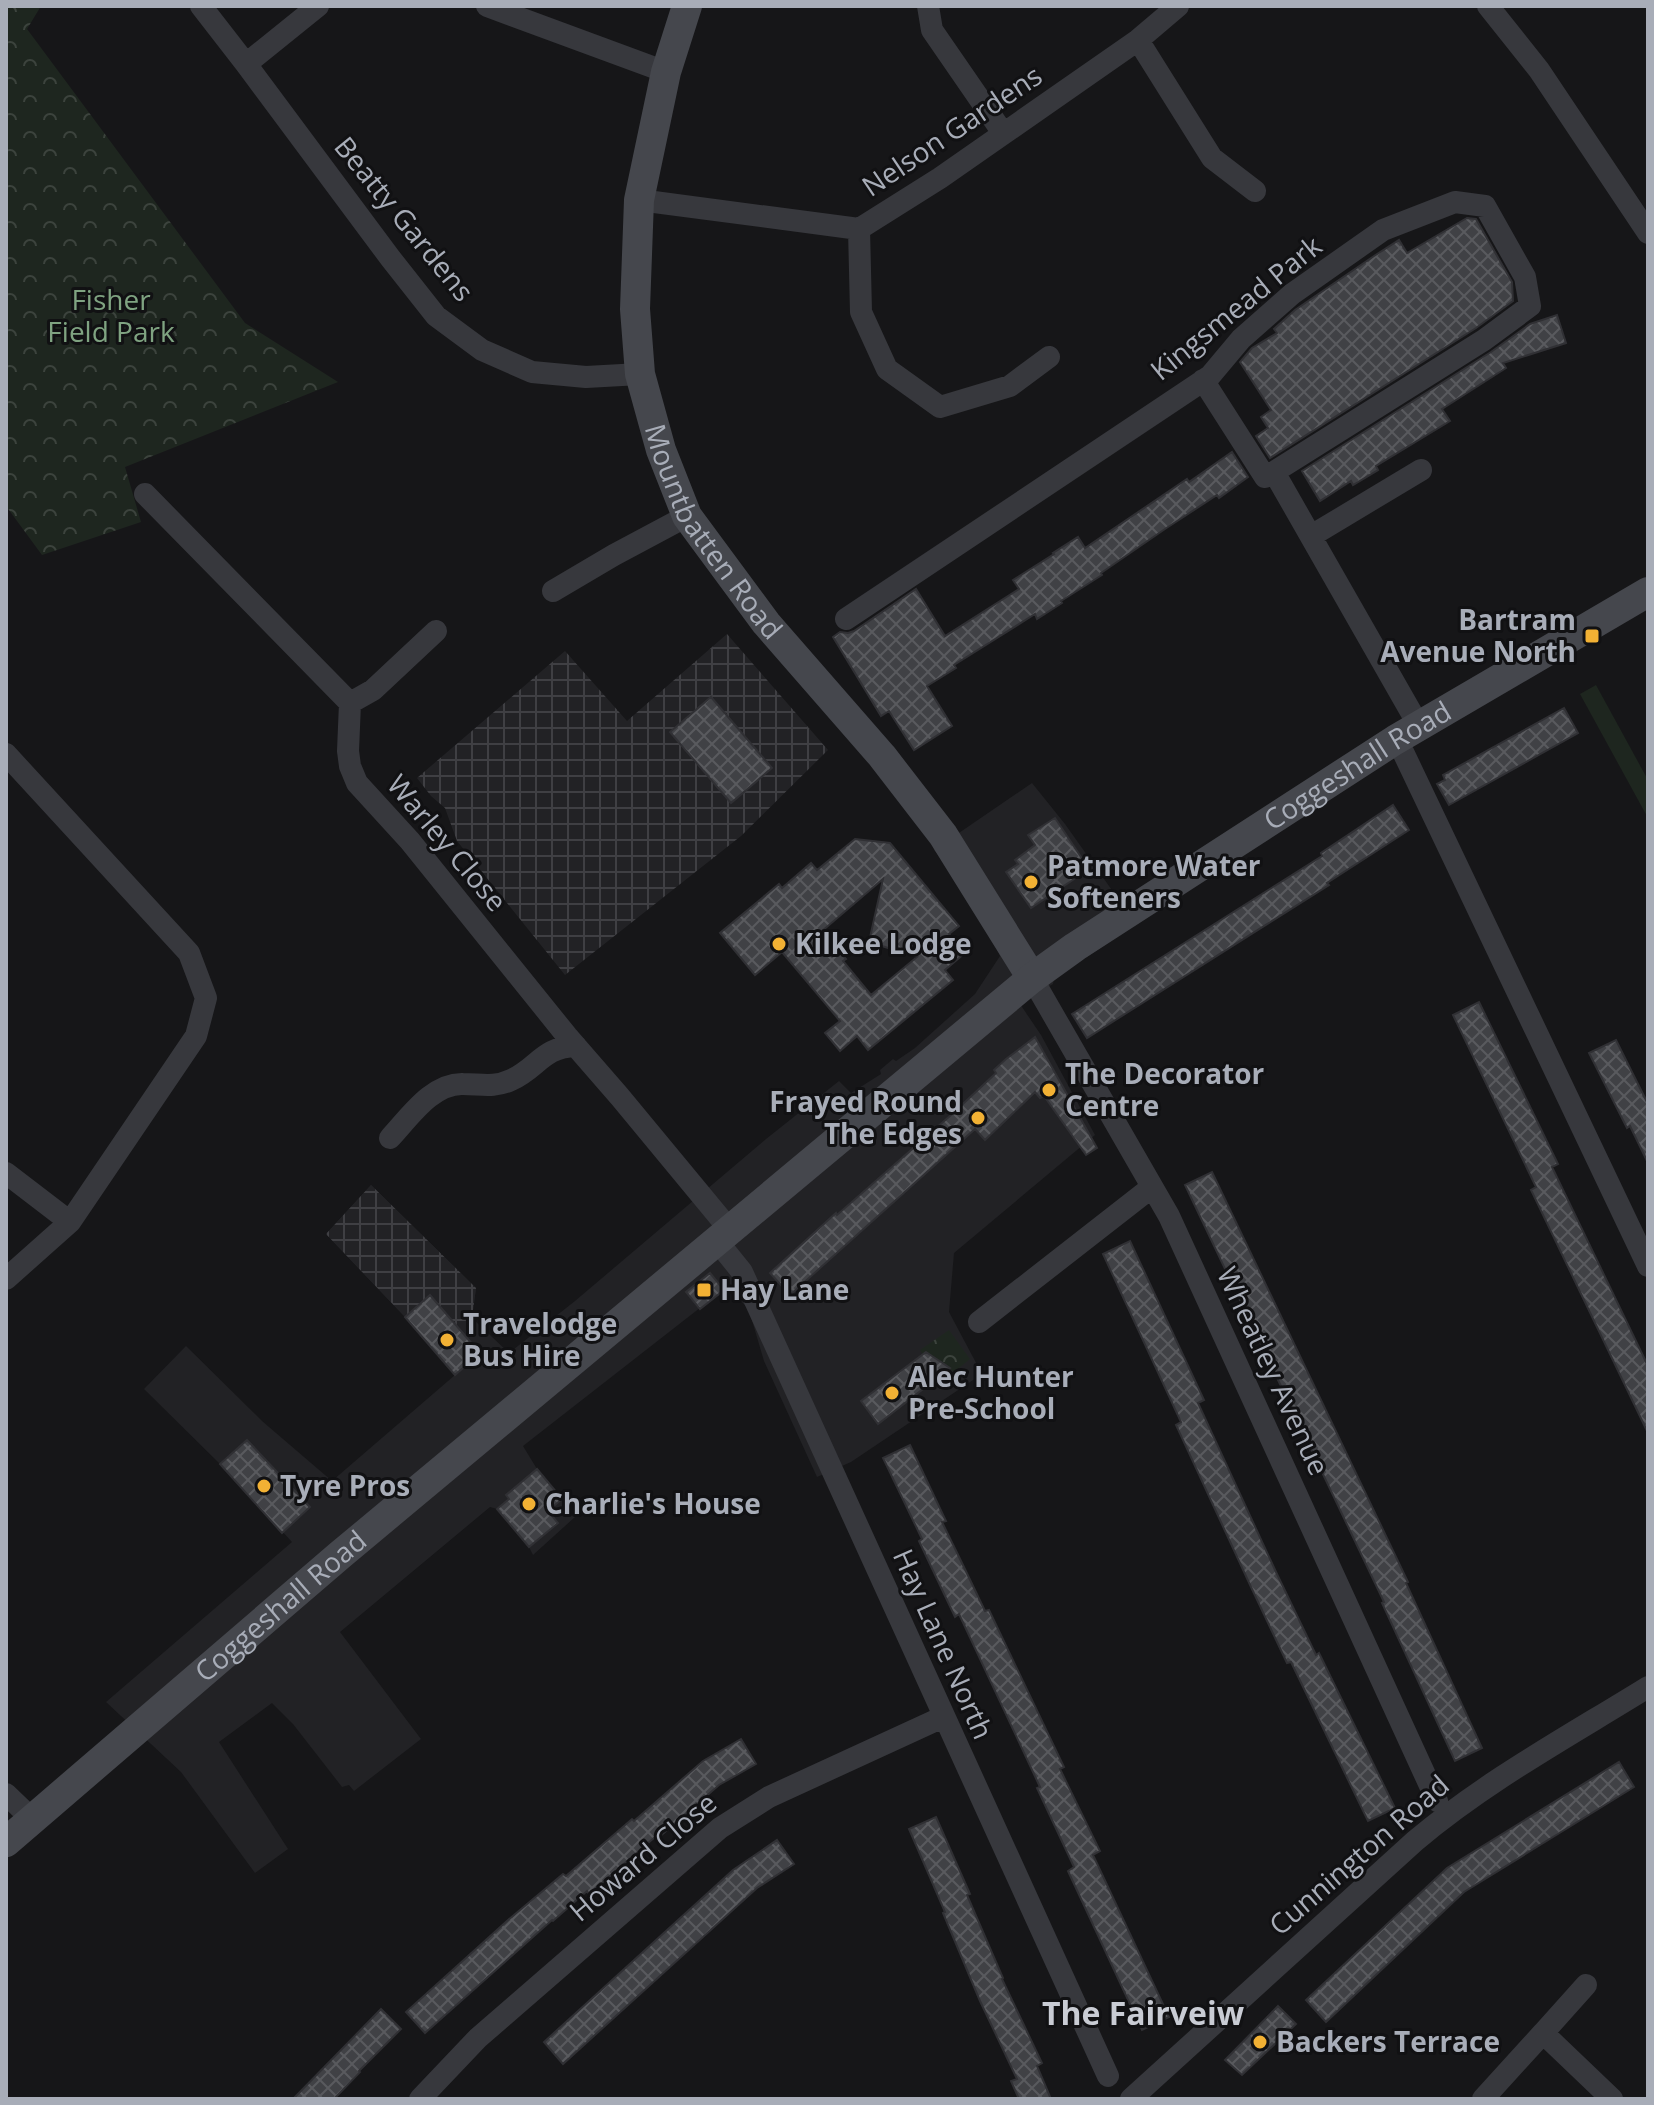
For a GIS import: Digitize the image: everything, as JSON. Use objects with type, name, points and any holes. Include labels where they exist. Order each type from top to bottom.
[{"type":"main road","name":"Mountbatten Road","points":[[687,6],[666,72],[639,200],[635,309],[640,374],[661,450],[687,516],[766,623],[882,756],[943,835],[1032,978]]},
{"type":"main road","name":"Coggeshall Road","points":[[6,1842],[340,1555],[1032,978],[1075,947],[1407,733],[1648,592]]},
{"type":"street","name":"Beatty Gardens","points":[[201,6],[436,316],[482,350],[532,372],[586,377],[640,374]]},
{"type":"street","points":[[246,64],[318,6]]},
{"type":"street","points":[[487,6],[666,72]]},
{"type":"street","points":[[928,6],[932,30],[1003,133]]},
{"type":"street","name":"Nelson Gardens","points":[[639,200],[859,229],[940,178],[1138,40],[1178,6]]},
{"type":"street","points":[[1488,6],[1539,70],[1648,233]]},
{"type":"street","points":[[1138,40],[1212,158],[1255,191]]},
{"type":"street","name":"Kingsmead Park","points":[[846,619],[1210,376],[1241,339],[1292,294],[1383,230],[1455,202],[1485,206],[1525,277],[1530,306],[1484,340],[1274,472],[1311,536],[1407,733]]},
{"type":"street","points":[[859,229],[861,312],[887,369],[940,407],[1010,386],[1049,357]]},
{"type":"street","points":[[1203,380],[1265,477]]},
{"type":"street","points":[[1311,536],[1421,470]]},
{"type":"street","points":[[145,494],[350,703],[373,690],[436,631]]},
{"type":"street","points":[[553,591],[687,516]]},
{"type":"street","name":"Warley Close","points":[[350,703],[348,751],[357,783],[410,841],[576,1046],[723,1236]]},
{"type":"street","points":[[1407,733],[1404,754],[1648,1266]]},
{"type":"street","points":[[6,754],[189,953],[206,998],[196,1036],[70,1222],[6,1279]]},
{"type":"street","name":"Wheatley Avenue","points":[[1032,978],[1169,1216],[1437,1801]]},
{"type":"street","points":[[390,1138],[433,1093],[459,1083],[493,1087],[513,1080],[551,1051],[576,1046]]},
{"type":"street","points":[[6,1173],[70,1222]]},
{"type":"street","points":[[979,1322],[1152,1187]]},
{"type":"street","name":"Hay Lane North","points":[[723,1236],[1108,2076]]},
{"type":"street","name":"Cunnington Road","points":[[1131,2098],[1446,1816],[1648,1687]]},
{"type":"street","name":"Howard Close","points":[[420,2099],[478,2038],[720,1828],[769,1797],[943,1717]]},
{"type":"street","points":[[6,1794],[33,1820]]},
{"type":"street","points":[[1483,2099],[1586,1985]]},
{"type":"street","points":[[1543,2033],[1612,2099]]},
{"type":"shaded area","points":[[727,634],[828,750],[741,836],[565,975],[457,841],[445,808],[417,778],[565,651],[627,721]]},
{"type":"shaded area","points":[[1032,783],[1136,924],[1020,1004],[1041,1035],[1095,1135],[954,1253],[949,1312],[982,1374],[851,1462],[817,1477],[764,1361],[749,1310],[728,1286],[523,1446],[575,1517],[533,1555],[497,1509],[490,1507],[340,1632],[421,1739],[354,1791],[349,1785],[342,1787],[293,1724],[272,1703],[219,1742],[288,1849],[255,1873],[181,1772],[106,1702],[292,1542],[220,1464],[144,1389],[186,1346],[262,1421],[332,1481],[455,1375],[326,1234],[371,1185],[476,1288],[472,1318],[509,1353],[839,1081],[851,1093],[881,1074],[880,1070],[915,1048],[975,994],[1000,956],[969,891],[934,850]]},
{"type":"shaded area","points":[[371,1185],[476,1288],[472,1317],[457,1326],[430,1295],[405,1317],[326,1234]]},
{"type":"green space","name":"Fisher Field Park","points":[[6,6],[41,6],[27,29],[245,323],[338,382],[125,467],[141,522],[42,555],[6,506]]},
{"type":"green space","points":[[1596,685],[1648,780],[1648,818],[1580,694]]},
{"type":"green space","points":[[949,1330],[970,1359],[954,1372],[927,1352],[923,1355],[920,1350]]},
{"type":"building","points":[[1467,218],[1476,219],[1512,282],[1513,301],[1476,328],[1270,458],[1256,436],[1268,428],[1261,417],[1271,410],[1240,362],[1252,348],[1277,333],[1274,329],[1295,310],[1399,240],[1407,253]]},
{"type":"building","points":[[1557,315],[1566,343],[1503,363],[1506,368],[1442,409],[1450,421],[1376,466],[1378,470],[1353,485],[1351,481],[1320,501],[1302,471],[1530,324]]},
{"type":"building","points":[[1232,452],[1248,477],[1165,529],[1062,603],[1037,619],[1035,614],[954,665],[956,668],[927,686],[952,726],[914,750],[889,711],[881,716],[833,637],[840,632],[854,631],[916,589],[945,636],[1019,589],[1013,580],[1053,553],[1078,537],[1085,548]]},
{"type":"building","points":[[711,697],[772,768],[731,803],[670,732]]},
{"type":"building","points":[[1564,708],[1578,733],[1449,805],[1437,784],[1445,780],[1443,775]]},
{"type":"building","points":[[1393,805],[1409,830],[1327,883],[1329,885],[1087,1038],[1072,1014],[1322,856],[1321,853]]},
{"type":"building","points":[[1055,818],[1089,869],[1031,908],[1006,872],[1018,864],[1015,860],[1035,845],[1028,835]]},
{"type":"building","name":"Kilkee Lodge","points":[[855,839],[890,843],[959,926],[949,934],[965,953],[945,970],[953,980],[868,1050],[857,1036],[840,1051],[825,1033],[840,1021],[782,952],[755,975],[720,933],[779,884],[782,888],[811,863],[817,870]],"holes":[[[883,879],[869,942],[917,957],[871,995],[822,931]]]},
{"type":"building","points":[[1479,1002],[1558,1164],[1552,1167],[1648,1366],[1648,1433],[1531,1190],[1536,1187],[1453,1015]]},
{"type":"building","points":[[1035,1037],[1097,1148],[1086,1155],[1044,1096],[1040,1098],[1035,1092],[985,1140],[975,1129],[790,1295],[770,1273],[951,1115],[996,1073],[994,1070],[1006,1059]]},
{"type":"building","points":[[1616,1040],[1648,1104],[1648,1163],[1589,1053]]},
{"type":"building","points":[[1212,1172],[1408,1582],[1482,1748],[1455,1761],[1384,1602],[1185,1185]]},
{"type":"building","points":[[1130,1241],[1204,1400],[1198,1403],[1276,1572],[1395,1808],[1368,1821],[1251,1587],[1176,1425],[1181,1422],[1103,1254]]},
{"type":"building","points":[[710,1273],[724,1290],[700,1309],[686,1292]]},
{"type":"building","name":"Travelodge Bus Hire","points":[[430,1295],[480,1353],[455,1375],[405,1317]]},
{"type":"building","points":[[926,1352],[950,1368],[878,1424],[861,1401]]},
{"type":"building","name":"Tyre Pros","points":[[247,1440],[310,1507],[282,1533],[220,1464]]},
{"type":"building","points":[[910,1445],[946,1521],[942,1522],[985,1611],[989,1610],[1064,1767],[1060,1769],[1100,1851],[1093,1855],[1169,2017],[1142,2030],[1068,1871],[1074,1867],[1037,1788],[1040,1787],[959,1614],[955,1617],[883,1458]]},
{"type":"building","name":"Charlie's House","points":[[537,1469],[562,1499],[548,1511],[558,1523],[529,1547],[497,1509],[509,1499],[506,1495]]},
{"type":"building","points":[[741,1739],[756,1764],[719,1785],[589,1894],[587,1891],[425,2033],[406,2012],[563,1874],[566,1876],[703,1761]]},
{"type":"building","points":[[1619,1762],[1634,1787],[1464,1892],[1326,2022],[1306,2000],[1447,1868]]},
{"type":"building","points":[[936,1817],[970,1894],[967,1895],[1002,1979],[1042,2063],[1037,2066],[1051,2099],[1019,2099],[1011,2081],[1017,2079],[980,2001],[909,1829]]},
{"type":"building","points":[[777,1840],[794,1864],[757,1888],[563,2064],[544,2042],[733,1870]]},
{"type":"building","name":"Backers Terrace","points":[[1278,2006],[1296,2024],[1242,2075],[1225,2060]]},
{"type":"building","points":[[381,2009],[401,2029],[334,2099],[293,2099]]},
{"type":"place","name":"Bartram Avenue North","points":[[1592,636]]},
{"type":"place","name":"Patmore Water Softeners","points":[[1031,882]]},
{"type":"place","name":"Kilkee Lodge","points":[[779,944]]},
{"type":"place","name":"The Decorator Centre","points":[[1049,1090]]},
{"type":"place","name":"Frayed Round The Edges","points":[[978,1118]]},
{"type":"place","name":"Hay Lane","points":[[704,1290]]},
{"type":"place","name":"Travelodge Bus Hire","points":[[447,1340]]},
{"type":"place","name":"Alec Hunter Pre-School","points":[[892,1393]]},
{"type":"place","name":"Tyre Pros","points":[[264,1486]]},
{"type":"place","name":"Charlie's House","points":[[529,1504]]},
{"type":"place","name":"Backers Terrace","points":[[1260,2042]]},
{"type":"district","name":"The Fairveiw","points":[[1143,2014]]}]
